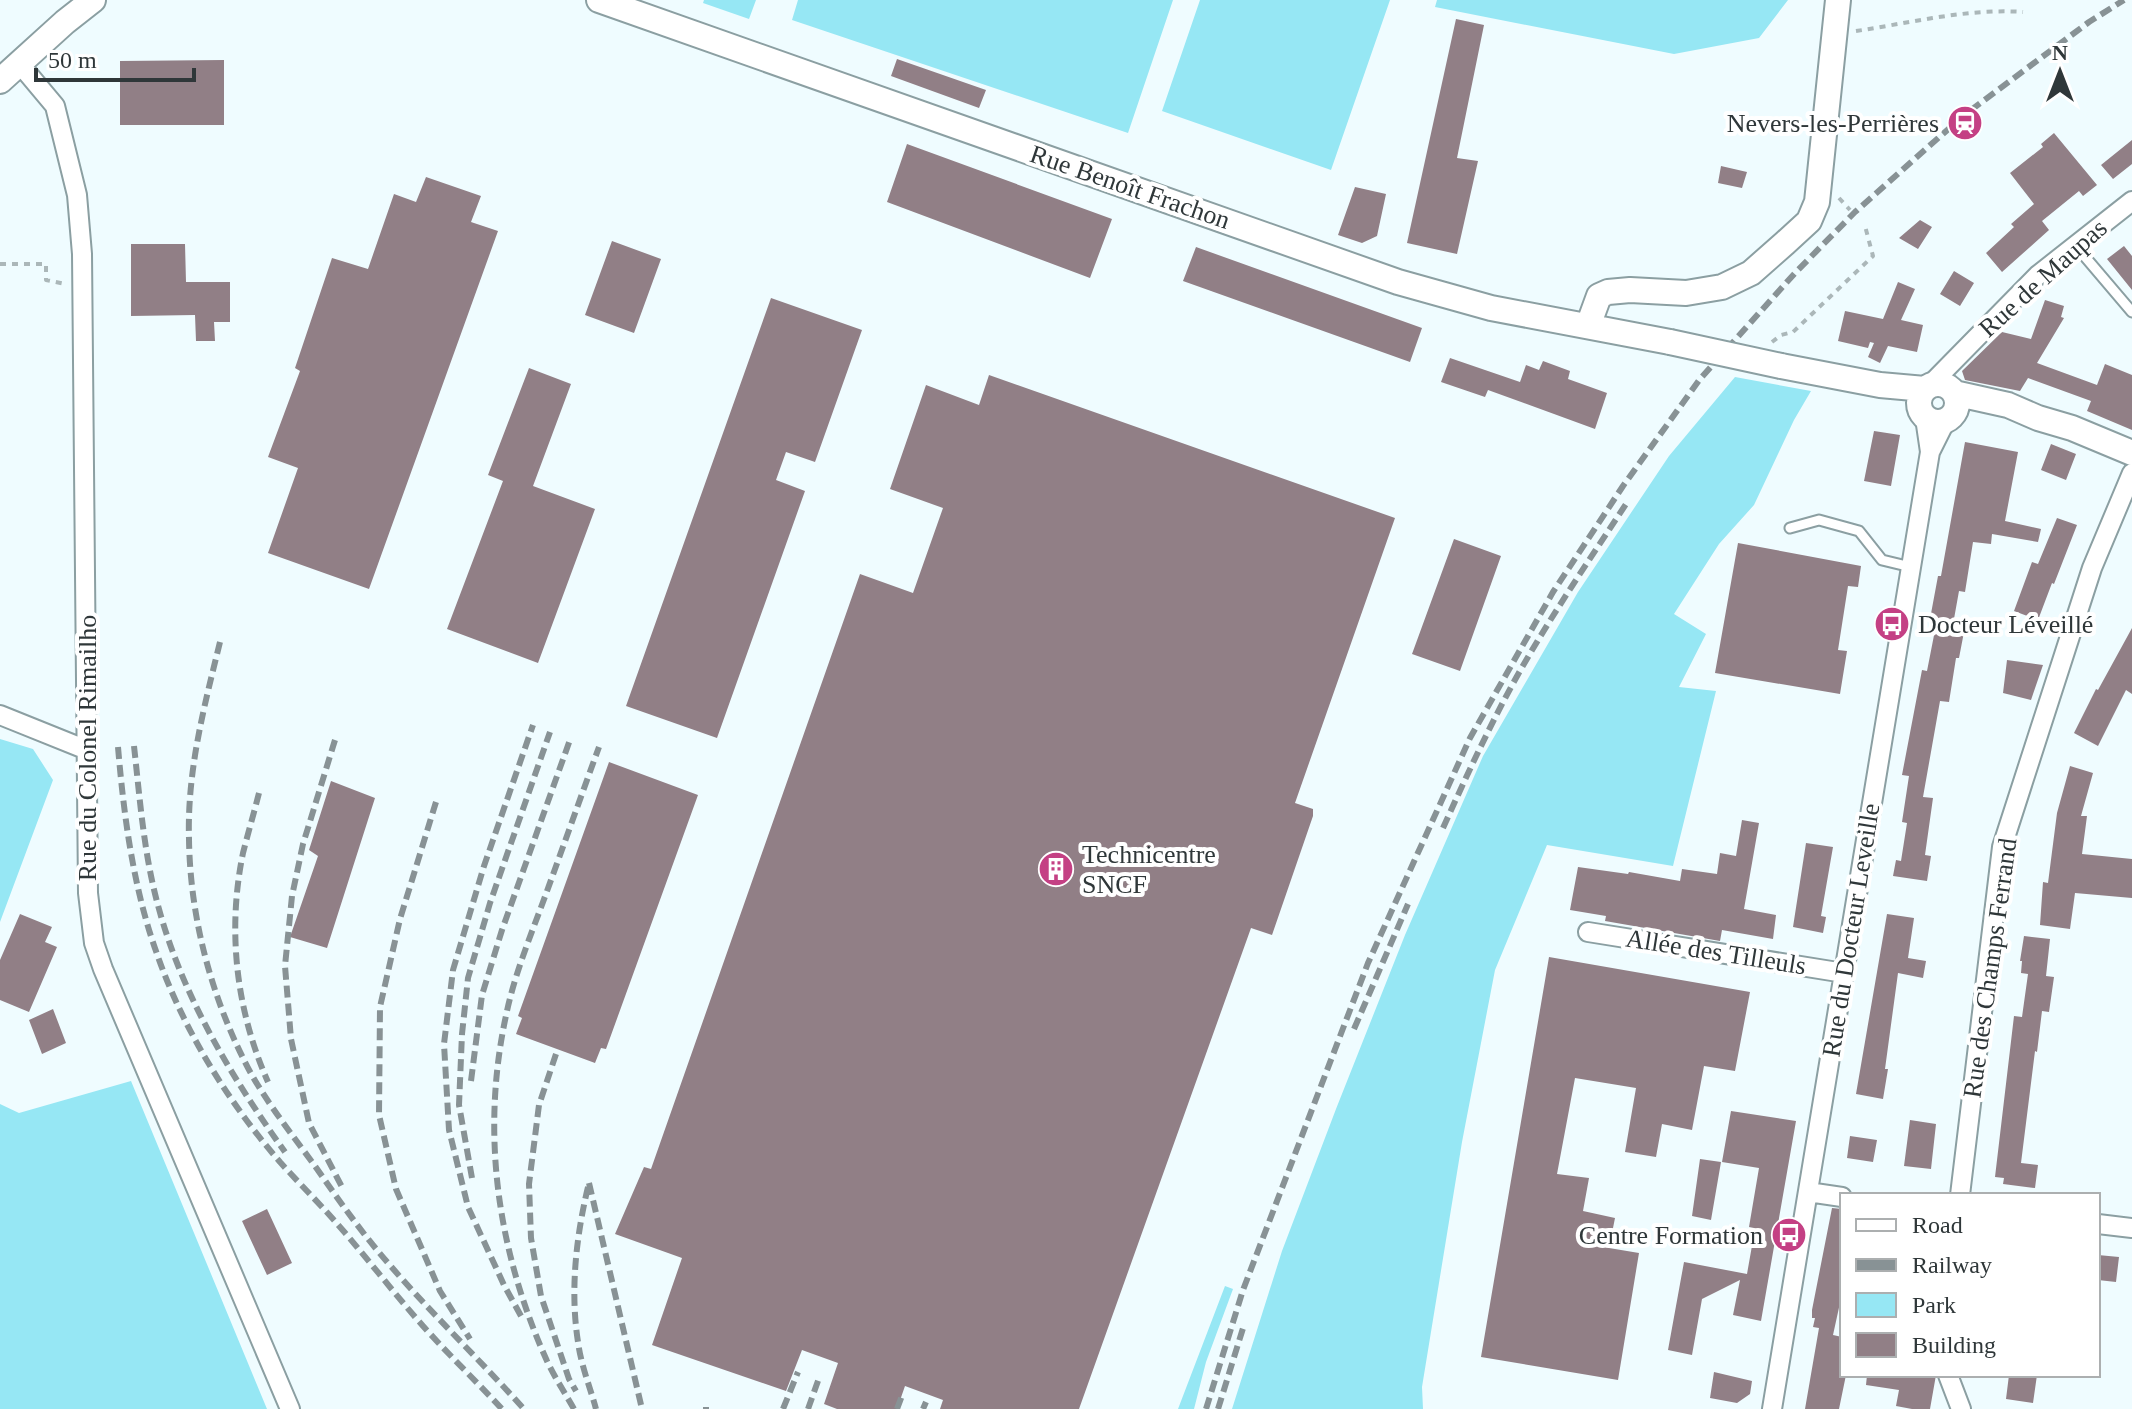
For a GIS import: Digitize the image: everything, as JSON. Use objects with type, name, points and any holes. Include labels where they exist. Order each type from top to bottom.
[{"type":"main road","points":[[0,81],[93,0]]},
{"type":"main road","name":"Rue Benoît Frachon","points":[[599,0],[1398,282],[1491,308],[1880,385],[1938,401]]},
{"type":"main road","points":[[1588,326],[1599,296],[1630,290],[1686,293],[1722,287],[1751,273],[1809,221],[1817,202],[1838,0]]},
{"type":"main road","points":[[1938,401],[2038,418],[2072,428],[2132,453]]},
{"type":"street","name":"Rue du Colonel Rimailho","points":[[19,63],[55,106],[77,195],[83,284],[88,893],[94,943],[290,1409]]},
{"type":"street","name":"Rue de Maupas","points":[[1938,401],[1955,358],[2038,275],[2132,201]]},
{"type":"street","name":"Rue du Docteur Leveille","points":[[1772,1409],[1938,401]]},
{"type":"street","name":"Rue des Champs Ferrand","points":[[1960,1193],[2002,847],[2092,568],[2132,473]]},
{"type":"street","points":[[0,715],[87,750]]},
{"type":"street","name":"Allée des Tilleuls","points":[[1588,932],[1844,973]]},
{"type":"street","points":[[1808,1192],[1840,1197]]},
{"type":"street","points":[[2100,1224],[2132,1228]]},
{"type":"street","points":[[1949,1377],[1961,1409]]},
{"type":"lane","points":[[2075,245],[2132,312]]},
{"type":"lane","points":[[1790,528],[1819,520],[1859,531],[1882,560],[1911,567]]},
{"type":"path","points":[[1834,35],[1971,13],[2023,12]]},
{"type":"path","points":[[1840,198],[1850,210]]},
{"type":"path","points":[[1793,332],[1873,256],[1865,226]]},
{"type":"path","points":[[0,264],[46,264],[46,280],[83,284]]},
{"type":"green space","points":[[704,0],[756,0],[749,19],[703,3]]},
{"type":"green space","points":[[798,0],[1173,0],[1128,133],[792,20]]},
{"type":"green space","points":[[1200,0],[1390,0],[1331,170],[1162,111]]},
{"type":"green space","points":[[1437,0],[1788,0],[1759,38],[1674,54],[1435,7]]},
{"type":"green space","points":[[1735,377],[1811,391],[1754,505],[1719,544],[1674,614],[1706,634],[1679,687],[1716,691],[1673,866],[1547,845],[1495,970],[1462,1142],[1422,1387],[1423,1409],[1232,1409],[1282,1251],[1336,1109],[1405,935],[1483,756],[1578,592],[1669,456]]},
{"type":"green space","points":[[0,739],[33,749],[53,780],[0,922]]},
{"type":"green space","points":[[131,1081],[267,1409],[0,1409],[0,1104],[19,1113]]},
{"type":"green space","points":[[1225,1286],[1233,1289],[1206,1362],[1194,1409],[1178,1409]]},
{"type":"building","points":[[1456,19],[1484,25],[1457,158],[1478,161],[1457,254],[1407,243]]},
{"type":"building","points":[[897,59],[986,90],[979,108],[891,76]]},
{"type":"building","points":[[224,60],[224,125],[120,125],[120,61]]},
{"type":"building","points":[[2054,133],[2097,185],[2083,196],[2079,191],[2042,221],[2049,230],[2002,272],[1986,253],[2014,227],[2011,224],[2034,204],[2010,173],[2043,147],[2041,144]]},
{"type":"building","points":[[2132,140],[2132,164],[2113,179],[2101,165]]},
{"type":"building","points":[[907,144],[1112,219],[1090,278],[887,202]]},
{"type":"building","points":[[1721,166],[1747,172],[1742,188],[1718,183]]},
{"type":"building","points":[[426,177],[481,196],[471,222],[498,231],[369,589],[268,553],[298,468],[268,457],[300,371],[295,368],[332,258],[368,269],[394,194],[416,202]]},
{"type":"building","points":[[1355,187],[1386,194],[1377,236],[1362,243],[1338,235]]},
{"type":"building","points":[[1920,220],[1932,227],[1918,249],[1899,238]]},
{"type":"building","points":[[612,241],[661,259],[634,333],[585,315]]},
{"type":"building","points":[[131,244],[185,244],[186,282],[230,282],[230,322],[214,322],[215,341],[196,341],[195,315],[131,316]]},
{"type":"building","points":[[2124,246],[2132,256],[2132,290],[2107,259]]},
{"type":"building","points":[[1196,247],[1422,328],[1410,362],[1183,281]]},
{"type":"building","points":[[1954,271],[1974,283],[1960,306],[1940,294]]},
{"type":"building","points":[[1898,282],[1915,289],[1901,320],[1923,325],[1917,352],[1888,346],[1880,363],[1868,357],[1874,343],[1870,342],[1868,348],[1838,341],[1845,311],[1883,319]]},
{"type":"building","points":[[771,298],[862,330],[815,462],[786,452],[776,480],[805,491],[717,738],[626,706]]},
{"type":"building","points":[[2045,300],[2064,306],[2061,317],[2064,318],[2037,363],[2097,385],[2105,364],[2132,375],[2132,430],[2087,411],[2091,401],[2028,378],[2020,391],[1965,380],[1962,371],[2002,332],[2031,339]]},
{"type":"building","points":[[1450,358],[1520,382],[1526,365],[1539,370],[1543,361],[1570,371],[1568,379],[1607,393],[1595,429],[1488,390],[1485,397],[1441,382]]},
{"type":"building","points":[[529,368],[571,384],[533,486],[595,509],[538,663],[447,629],[503,481],[488,475]]},
{"type":"building","name":"Technicentre SNCF","points":[[989,375],[1395,518],[1295,803],[1313,809],[1313,816],[1272,935],[1251,928],[1079,1409],[940,1409],[943,1400],[905,1386],[897,1409],[837,1409],[824,1404],[838,1363],[802,1350],[786,1391],[652,1345],[682,1258],[615,1234],[644,1167],[651,1169],[860,574],[913,593],[943,508],[890,489],[926,385],[979,405]]},
{"type":"building","points":[[1874,431],[1900,435],[1891,486],[1864,481]]},
{"type":"building","points":[[1965,442],[2018,452],[2005,521],[2041,529],[2038,542],[1992,534],[1991,544],[1973,542],[1965,592],[1959,591],[1952,630],[1964,632],[1959,658],[1956,658],[1949,702],[1940,701],[1923,797],[1933,798],[1925,855],[1931,856],[1927,881],[1893,876],[1896,860],[1901,861],[1907,823],[1902,822],[1909,776],[1902,775],[1922,670],[1927,671],[1937,620],[1930,619],[1938,576],[1941,576]]},
{"type":"building","points":[[2051,444],[2076,454],[2066,480],[2041,470]]},
{"type":"building","points":[[2057,518],[2077,525],[2038,620],[2014,611],[2032,562],[2038,564]]},
{"type":"building","points":[[1454,539],[1501,556],[1460,671],[1412,654]]},
{"type":"building","points":[[1738,543],[1861,566],[1858,587],[1848,586],[1838,650],[1847,651],[1840,694],[1715,673]]},
{"type":"building","points":[[2132,628],[2132,694],[2126,690],[2098,746],[2074,733]]},
{"type":"building","points":[[2007,660],[2043,665],[2031,700],[2003,693]]},
{"type":"building","points":[[609,762],[698,795],[606,1049],[601,1048],[595,1063],[516,1034],[522,1018],[518,1016]]},
{"type":"building","points":[[2070,766],[2093,773],[2081,816],[2087,816],[2082,854],[2132,859],[2132,898],[2075,893],[2070,929],[2040,925],[2043,882],[2048,883],[2057,813]]},
{"type":"building","points":[[331,781],[375,798],[327,948],[290,937],[318,856],[309,850]]},
{"type":"building","points":[[1742,820],[1759,823],[1744,909],[1776,915],[1773,939],[1722,930],[1720,941],[1605,921],[1606,916],[1570,910],[1578,867],[1680,881],[1682,869],[1717,874],[1720,853],[1736,856]]},
{"type":"building","points":[[1806,843],[1833,847],[1821,916],[1826,917],[1823,933],[1793,927]]},
{"type":"building","points":[[20,914],[52,927],[45,942],[57,947],[29,1012],[0,1000],[0,960]]},
{"type":"building","points":[[1887,914],[1914,918],[1908,958],[1926,961],[1923,978],[1898,973],[1883,1099],[1856,1094]]},
{"type":"building","points":[[2024,936],[2050,939],[2046,976],[2054,977],[2049,1012],[2042,1011],[2021,1163],[2038,1165],[2035,1188],[2003,1184],[2004,1178],[1995,1177],[2014,1016],[2022,1017],[2028,974],[2021,973]]},
{"type":"building","points":[[1549,957],[1750,992],[1735,1071],[1704,1066],[1692,1130],[1662,1124],[1656,1157],[1625,1152],[1636,1088],[1575,1078],[1557,1174],[1589,1178],[1583,1211],[1615,1218],[1609,1248],[1639,1253],[1618,1380],[1481,1357]]},
{"type":"building","points":[[53,1009],[66,1043],[42,1054],[29,1020]]},
{"type":"building","points":[[1731,1111],[1796,1121],[1761,1321],[1733,1315],[1740,1280],[1702,1299],[1692,1355],[1668,1350],[1684,1262],[1747,1274],[1754,1228],[1749,1227],[1759,1168],[1722,1162]]},
{"type":"building","points":[[1910,1120],[1936,1124],[1931,1169],[1904,1166]]},
{"type":"building","points":[[1850,1136],[1877,1140],[1873,1162],[1847,1158]]},
{"type":"building","points":[[1700,1159],[1721,1162],[1711,1220],[1692,1216]]},
{"type":"building","points":[[1832,1208],[1840,1209],[1840,1303],[1833,1335],[1840,1337],[1840,1377],[1846,1377],[1839,1409],[1805,1409],[1819,1328],[1813,1327],[1815,1318],[1812,1318]]},
{"type":"building","points":[[267,1209],[292,1263],[267,1275],[242,1221]]},
{"type":"building","points":[[2100,1255],[2119,1257],[2116,1282],[2100,1280]]},
{"type":"building","points":[[1714,1372],[1752,1381],[1750,1394],[1737,1403],[1710,1398]]},
{"type":"building","points":[[1867,1377],[1936,1377],[1930,1409],[1896,1406],[1899,1390],[1866,1385]]},
{"type":"building","points":[[2009,1377],[2037,1377],[2033,1403],[2006,1399]]},
{"type":"railway","points":[[1206,1409],[1243,1290],[1368,963],[1470,738],[1553,592],[1623,486],[1700,379],[1795,273],[1855,212],[1963,116],[2089,22],[2124,0]]},
{"type":"railway","points":[[1443,828],[1516,678],[1556,610],[1628,501]]},
{"type":"railway","points":[[220,642],[194,764],[189,839],[198,924],[221,1007],[259,1088],[359,1227],[404,1282],[524,1409]]},
{"type":"railway","points":[[521,1316],[468,1207],[449,1130],[444,1044],[453,970],[484,866],[533,725]]},
{"type":"railway","points":[[472,1178],[459,1105],[468,978],[490,903],[550,732]]},
{"type":"railway","points":[[471,1081],[482,995],[571,737]]},
{"type":"railway","points":[[335,740],[303,844],[292,896],[285,966],[291,1039],[309,1123],[344,1191]]},
{"type":"railway","points":[[134,746],[150,869],[169,942],[211,1036],[285,1152]]},
{"type":"railway","points":[[118,747],[131,852],[149,929],[180,1010],[209,1064],[242,1115],[280,1162],[333,1219],[423,1326],[502,1409]]},
{"type":"railway","points":[[574,1409],[547,1361],[516,1276],[498,1189],[495,1101],[499,1056],[514,983],[599,747]]},
{"type":"railway","points":[[259,793],[238,882],[235,940],[248,1027],[268,1082]]},
{"type":"railway","points":[[436,802],[400,919],[380,1007],[379,1115],[396,1189],[440,1291],[470,1339]]},
{"type":"railway","points":[[1354,1029],[1408,904]]},
{"type":"railway","points":[[556,1054],[539,1105],[529,1184],[531,1238],[541,1296],[569,1379],[576,1391]]},
{"type":"railway","points":[[589,1183],[642,1409]]},
{"type":"railway","points":[[588,1187],[577,1245],[574,1303],[579,1351],[596,1409]]},
{"type":"railway","points":[[1218,1409],[1244,1325]]},
{"type":"railway","points":[[783,1409],[798,1372]]},
{"type":"railway","points":[[808,1409],[819,1378]]},
{"type":"railway","points":[[897,1409],[903,1393]]},
{"type":"railway","points":[[923,1409],[926,1402]]},
{"type":"place","name":"Nevers-les-Perrières","points":[[1965,123]]},
{"type":"place","name":"Docteur Léveillé","points":[[1892,624]]},
{"type":"place","name":"Technicentre SNCF","points":[[1056,869]]},
{"type":"place","name":"Centre Formation","points":[[1789,1235]]}]
